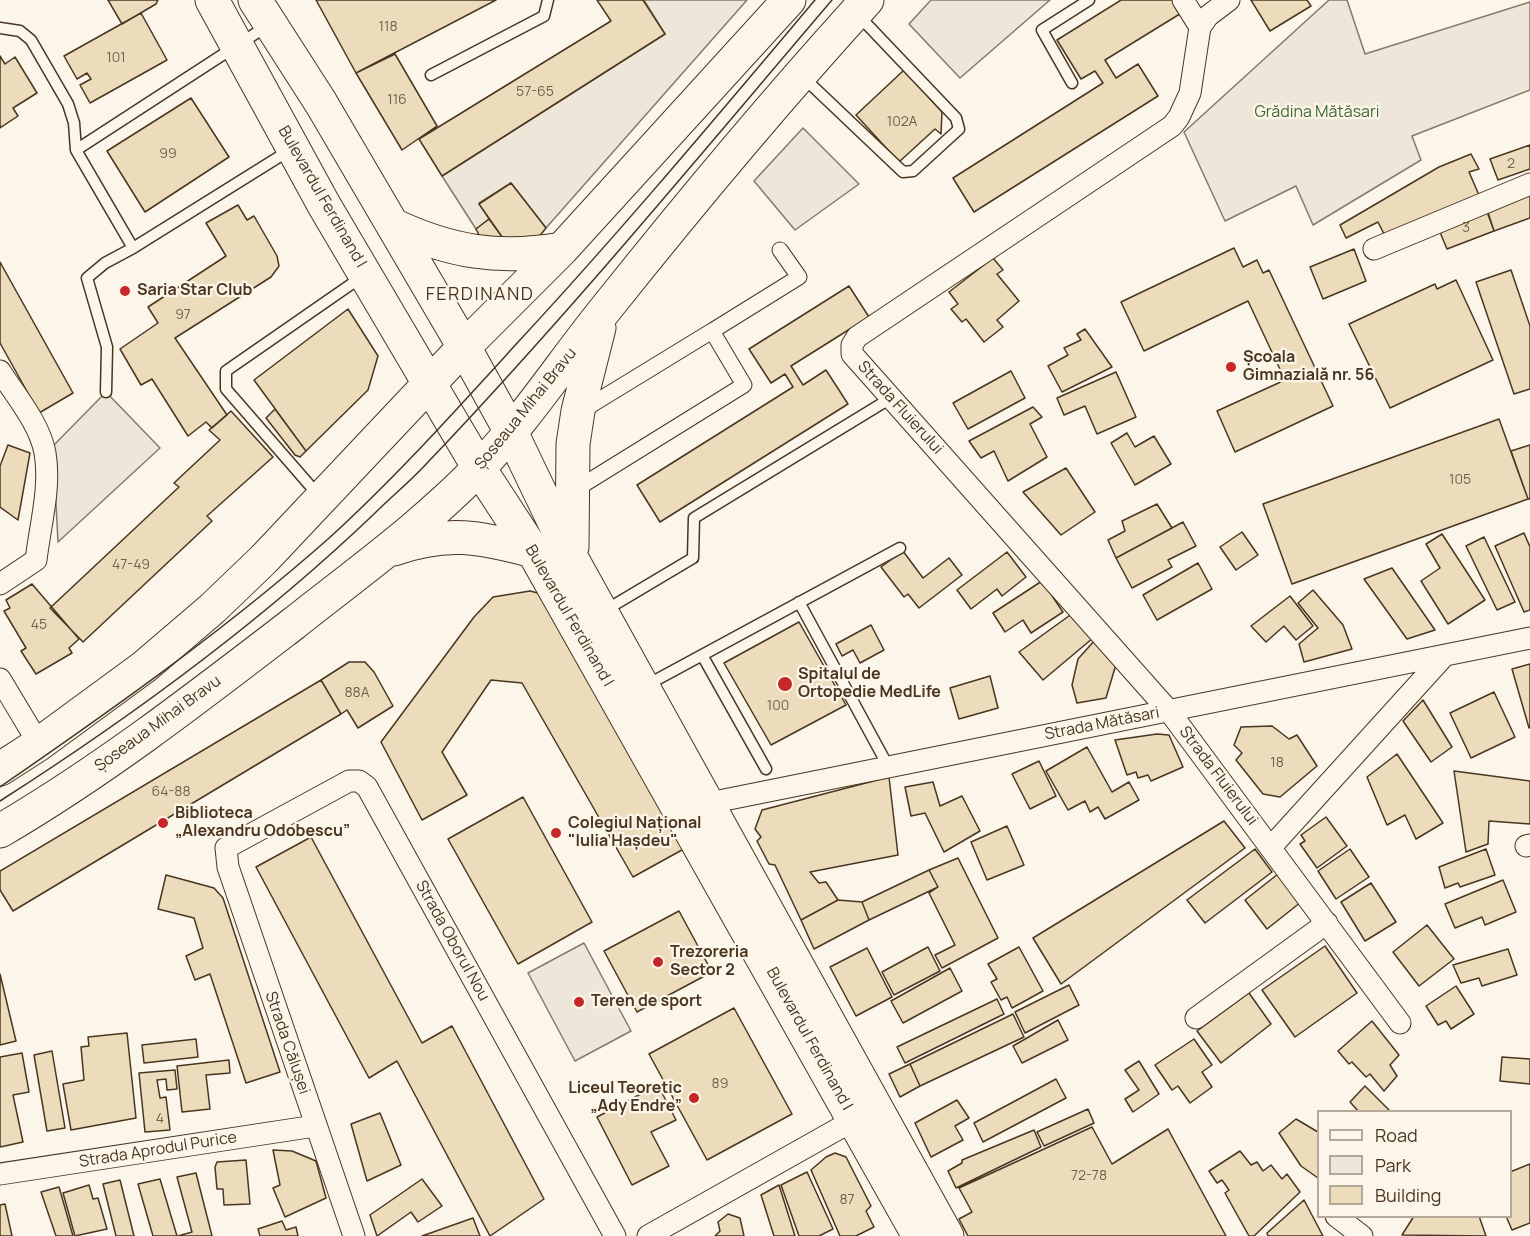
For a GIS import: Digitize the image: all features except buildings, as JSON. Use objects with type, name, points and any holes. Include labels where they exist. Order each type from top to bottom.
[{"type":"main road","name":"Bulevardul Ferdinand I","points":[[212,0],[293,148],[479,468],[533,551],[645,686],[709,803],[919,1236]]},
{"type":"main road","points":[[0,770],[144,667],[213,608],[322,500],[464,347],[562,249],[789,0]]},
{"type":"main road","name":"Șoseaua Mihai Bravu","points":[[0,831],[109,762],[175,714],[373,562],[479,468],[511,432],[603,312],[861,6]]},
{"type":"main road","name":"Bulevardul Ferdinand I","points":[[263,12],[393,225],[511,432],[572,559],[589,619],[852,1098],[947,1236]]},
{"type":"main road","points":[[393,225],[424,240],[461,250],[512,254],[562,249]]},
{"type":"main road","points":[[572,559],[570,492],[573,444],[578,411],[603,312]]},
{"type":"main road","points":[[373,562],[394,549],[443,536],[468,536],[533,551]]},
{"type":"street","points":[[1183,0],[1200,27],[1208,16],[1229,0]]},
{"type":"street","name":"Strada Fluierului","points":[[1200,27],[1190,93],[1179,117],[1172,126],[857,337],[852,345],[852,354],[1169,711],[1400,1023]]},
{"type":"street","points":[[1374,249],[1530,184]]},
{"type":"street","points":[[591,405],[800,277],[780,250]]},
{"type":"street","points":[[570,492],[744,385],[712,332]]},
{"type":"street","points":[[0,371],[38,434],[45,452],[46,474],[36,560],[0,584]]},
{"type":"street","name":"Strada Mătăsari","points":[[709,803],[1530,638]]},
{"type":"street","points":[[1271,847],[1445,655]]},
{"type":"street","points":[[0,679],[39,744]]},
{"type":"street","name":"Strada Oborul Nou","points":[[226,848],[349,781],[359,781],[367,787],[615,1236]]},
{"type":"street","name":"Strada Călușei","points":[[226,848],[228,867],[354,1236]]},
{"type":"street","points":[[1196,1018],[1327,923]]},
{"type":"street","points":[[648,1236],[852,1098]]},
{"type":"street","name":"Strada Aprodul Purice","points":[[0,1174],[315,1126]]},
{"type":"street","points":[[1339,1218],[1362,1236]]},
{"type":"lane","points":[[431,75],[544,16],[548,0]]},
{"type":"lane","points":[[1072,83],[1042,30],[1089,0]]},
{"type":"lane","points":[[801,75],[903,172],[913,171],[959,129],[956,118],[861,6]]},
{"type":"lane","points":[[76,150],[237,46],[263,12]]},
{"type":"lane","points":[[0,28],[20,31],[31,40],[68,104],[74,123],[76,150],[133,248]]},
{"type":"lane","points":[[106,392],[107,347],[87,278],[105,263],[133,248],[293,148]]},
{"type":"lane","points":[[322,500],[226,388],[226,371],[366,274]]},
{"type":"lane","points":[[589,619],[693,558],[694,518],[891,398]]},
{"type":"lane","points":[[645,686],[900,548]]},
{"type":"lane","points":[[799,602],[888,766]]},
{"type":"lane","points":[[702,655],[766,769]]},
{"type":"green space","points":[[644,0],[747,0],[546,228],[511,183],[479,203],[489,219],[476,229],[442,176],[665,34]]},
{"type":"green space","points":[[931,0],[1050,0],[960,78],[909,24]]},
{"type":"green space","name":"Grădina Mătăsari","points":[[1329,0],[1347,0],[1365,54],[1530,2],[1530,90],[1412,136],[1421,160],[1313,225],[1296,186],[1225,221],[1184,132]]},
{"type":"green space","points":[[803,128],[859,184],[795,230],[754,181]]},
{"type":"green space","name":"Teren de sport","points":[[584,943],[631,1031],[575,1061],[528,973]]},
{"type":"shaded area","points":[[106,392],[160,448],[58,542],[53,446]]},
{"type":"tram line","points":[[0,787],[209,637],[289,573],[378,491],[426,442],[595,257],[815,0]]},
{"type":"tram line","points":[[0,801],[147,702],[241,630],[331,554],[416,475],[584,291],[832,0]]},
{"type":"place","name":"Saria Star Club","points":[[125,291]]},
{"type":"place","name":"Școala Gimnazială nr. 56","points":[[1231,367]]},
{"type":"place","name":"Spitalul de Ortopedie MedLife","points":[[785,684]]},
{"type":"place","name":"Biblioteca „Alexandru Odobescu”","points":[[163,823]]},
{"type":"place","name":"Colegiul Național \"Iulia Hașdeu\"","points":[[556,833]]},
{"type":"place","name":"Trezoreria Sector 2","points":[[658,962]]},
{"type":"place","name":"Teren de sport","points":[[579,1002]]},
{"type":"place","name":"Liceul Teoretic „Ady Endre”","points":[[694,1098]]},
{"type":"district","name":"FERDINAND","points":[[480,295]]}]
